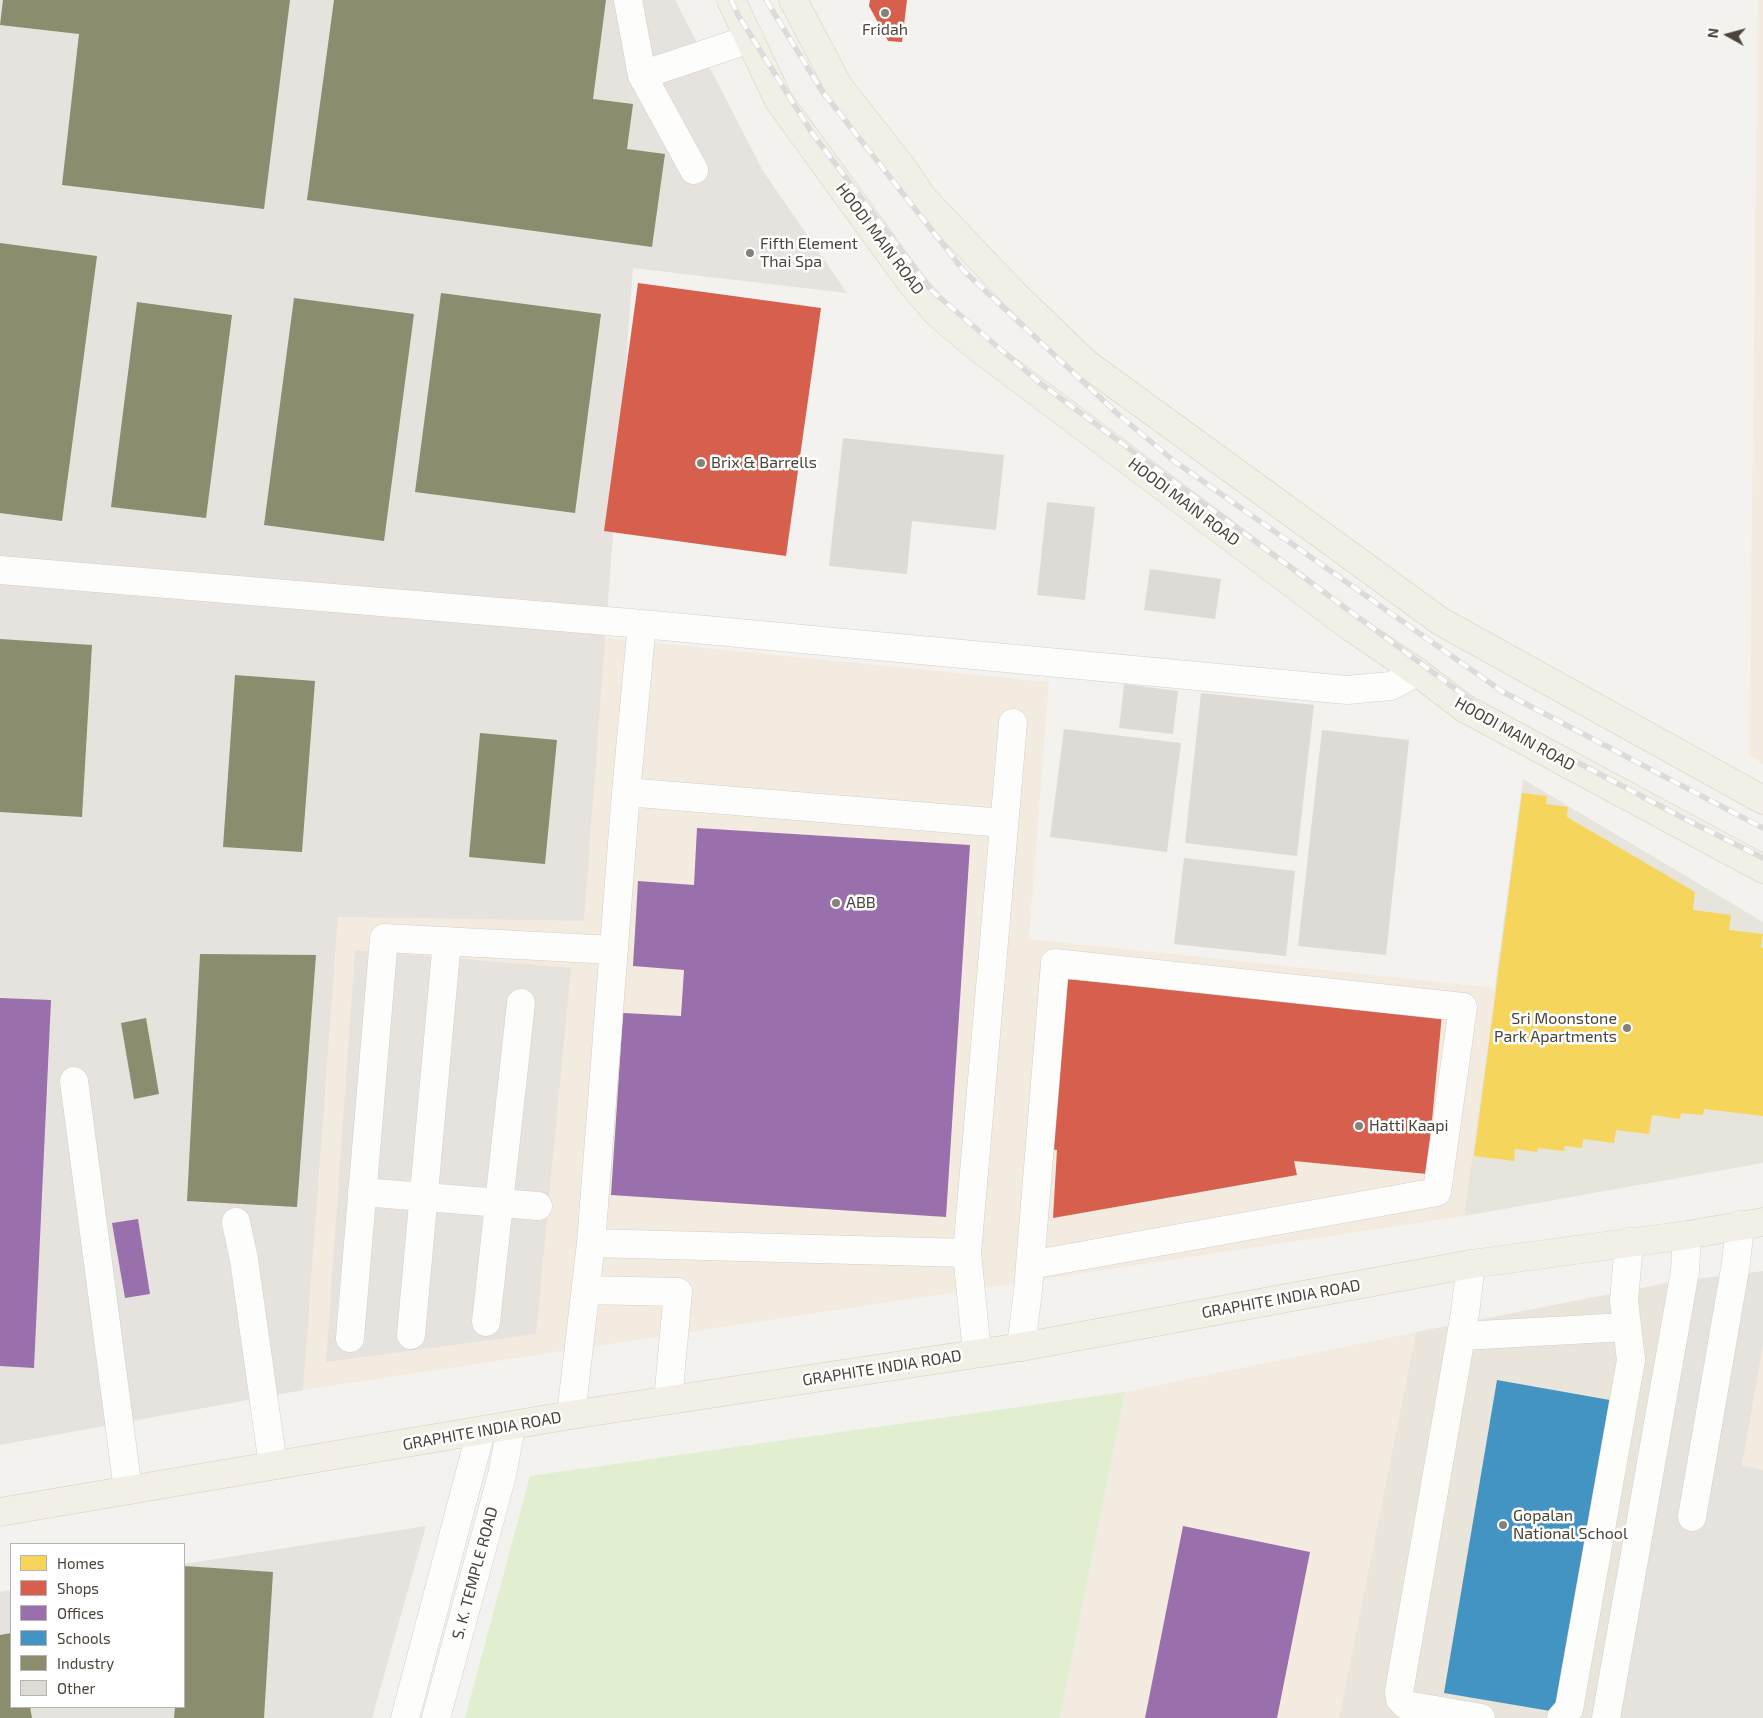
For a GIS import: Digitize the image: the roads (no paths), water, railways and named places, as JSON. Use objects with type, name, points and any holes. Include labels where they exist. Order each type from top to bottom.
[{"type":"main road","name":"HOODI MAIN ROAD","points":[[731,0],[779,101],[912,284],[938,314],[977,347],[1349,626],[1417,672],[1464,708],[1763,869]]},
{"type":"main road","points":[[793,0],[839,87],[905,171],[922,197],[1014,294],[1087,364],[1440,621],[1763,800]]},
{"type":"main road","name":"GRAPHITE INDIA ROAD","points":[[0,1512],[273,1465],[511,1427],[572,1415],[1022,1346],[1471,1264],[1751,1224]]},
{"type":"street","points":[[628,0],[642,75],[694,170]]},
{"type":"street","points":[[642,75],[750,39]]},
{"type":"street","points":[[0,570],[642,624],[1347,690],[1391,686],[1417,672]]},
{"type":"street","points":[[572,1415],[591,1243],[626,792],[642,624]]},
{"type":"street","points":[[977,1353],[967,1254],[1013,723]]},
{"type":"street","points":[[626,792],[1003,822]]},
{"type":"street","points":[[350,1338],[384,938],[614,950]]},
{"type":"street","points":[[411,1335],[447,941]]},
{"type":"street","points":[[1022,1346],[1055,963],[1463,1007],[1437,1192],[1030,1266]]},
{"type":"street","points":[[486,1322],[521,1003]]},
{"type":"street","points":[[74,1081],[128,1490]]},
{"type":"street","points":[[362,1192],[538,1206]]},
{"type":"street","points":[[236,1222],[244,1260],[273,1465]]},
{"type":"street","points":[[1692,1517],[1736,1263],[1751,1224]]},
{"type":"street","points":[[1606,1718],[1685,1271],[1687,1234]]},
{"type":"street","points":[[1561,1718],[1569,1709],[1631,1360],[1624,1300],[1629,1242]]},
{"type":"street","points":[[591,1243],[967,1254]]},
{"type":"street","points":[[1471,1264],[1461,1336],[1399,1692],[1400,1700],[1406,1705],[1481,1718]]},
{"type":"street","points":[[586,1290],[678,1292],[668,1400]]},
{"type":"street","points":[[1461,1336],[1626,1327]]},
{"type":"street","name":"S. K. TEMPLE ROAD","points":[[436,1718],[502,1475],[511,1427]]},
{"type":"street","name":"S. K. TEMPLE ROAD","points":[[405,1718],[482,1431]]},
{"type":"railway","points":[[731,0],[738,15],[812,133],[931,290],[1040,383],[1499,721],[1763,858]]},
{"type":"railway","points":[[766,0],[822,91],[964,271],[1120,416],[1174,461],[1503,692],[1763,828]]},
{"type":"place","name":"Fridah","points":[[885,13]]},
{"type":"place","name":"Fifth Element Thai Spa","points":[[750,253]]},
{"type":"place","name":"Brix & Barrells","points":[[701,463]]},
{"type":"place","name":"ABB","points":[[836,903]]},
{"type":"place","name":"Sri Moonstone Park Apartments","points":[[1627,1028]]},
{"type":"place","name":"Hatti Kaapi","points":[[1359,1126]]},
{"type":"place","name":"Gopalan National School","points":[[1503,1525]]}]
